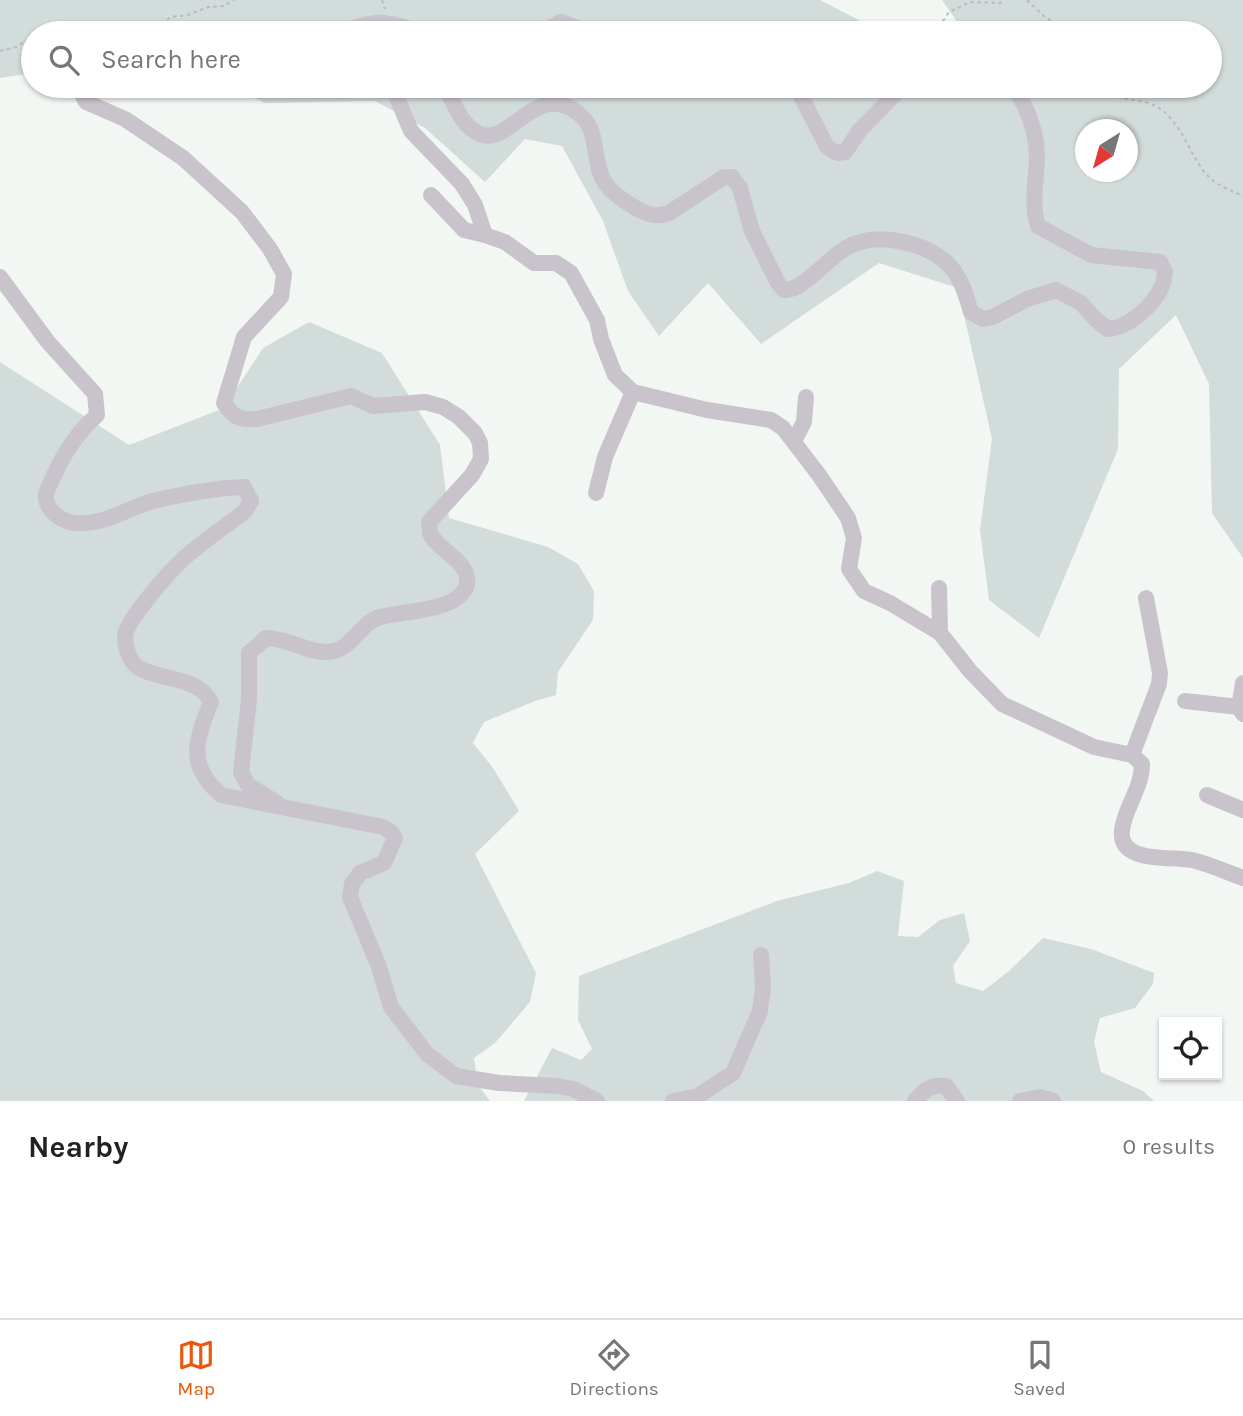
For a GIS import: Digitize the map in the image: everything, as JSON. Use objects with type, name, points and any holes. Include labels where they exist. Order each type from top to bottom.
[{"type":"lane","points":[[84,98],[86,102],[125,119],[183,158],[242,212],[270,249],[284,274],[281,297],[244,337],[224,403],[232,416],[242,420],[257,419],[351,396],[373,405],[425,402],[443,407],[459,417],[475,433],[480,443],[481,459],[472,475],[429,522],[430,533],[466,572],[467,584],[460,596],[425,611],[382,616],[367,622],[356,637],[342,648],[330,652],[314,650],[281,638],[266,638],[249,653],[249,700],[241,772],[248,785],[285,807]]},
{"type":"lane","points":[[397,98],[411,131],[463,184],[475,205],[485,235]]},
{"type":"lane","points":[[450,98],[460,117],[479,134],[490,135],[508,128],[538,106],[563,104],[580,115],[591,129],[600,172],[606,184],[622,199],[645,213],[660,216],[669,213],[724,177],[732,177],[744,198],[752,231],[783,290],[799,285],[845,249],[864,240],[888,241],[911,244],[948,264],[961,281],[971,312],[982,319],[993,317],[1027,299],[1056,290],[1081,303],[1108,329],[1124,326],[1142,313],[1161,289],[1166,272],[1160,262],[1091,255],[1038,226],[1035,216],[1037,157],[1033,127],[1021,98]]},
{"type":"lane","points":[[802,98],[827,147],[838,153],[845,152],[860,130],[891,98]]},
{"type":"lane","points":[[431,195],[464,230],[505,242],[534,263],[556,263],[571,273],[597,320],[601,339],[615,375],[633,392],[707,410],[771,420],[783,428],[848,518],[854,538],[849,569],[864,591],[940,633],[970,671],[1002,704],[1094,747],[1132,755],[1142,764],[1142,778],[1123,827],[1122,837],[1127,847],[1136,855],[1192,860],[1243,878]]},
{"type":"lane","points":[[0,277],[48,342],[95,394],[97,415],[82,428],[69,447],[45,496],[48,507],[59,517],[74,523],[98,521],[151,502],[216,488],[244,487],[251,501],[245,511],[172,570],[126,631],[125,642],[130,657],[138,668],[179,680],[206,693],[211,702],[196,743],[198,763],[206,782],[221,795],[383,827],[391,832],[395,838],[384,863],[360,873],[352,884],[350,897],[379,967],[391,1007],[427,1054],[456,1076],[499,1083],[573,1088],[597,1101]]},
{"type":"lane","points":[[596,493],[605,457],[633,392]]},
{"type":"lane","points":[[794,441],[804,422],[806,397]]},
{"type":"lane","points":[[939,588],[940,633]]},
{"type":"lane","points":[[1132,755],[1159,684],[1160,673],[1146,598]]},
{"type":"lane","points":[[1185,701],[1241,711],[1243,683]]},
{"type":"lane","points":[[1206,794],[1243,810]]},
{"type":"lane","points":[[673,1101],[698,1096],[733,1073],[760,1011],[763,987],[761,955]]},
{"type":"lane","points":[[915,1101],[928,1087],[936,1085],[946,1086],[957,1101]]},
{"type":"lane","points":[[1020,1101],[1040,1097],[1054,1101]]},
{"type":"path","points":[[165,21],[208,7],[224,6],[234,0]]},
{"type":"path","points":[[943,21],[949,12],[970,2],[1000,3],[1003,0]]},
{"type":"path","points":[[1027,0],[1052,21]]},
{"type":"path","points":[[0,51],[21,44]]},
{"type":"path","points":[[1120,98],[1146,101],[1171,118],[1210,178],[1243,196]]},
{"type":"shaded area","points":[[0,0],[820,0],[861,21],[21,21],[21,75],[0,78]]},
{"type":"shaded area","points":[[942,0],[1243,0],[1243,558],[1212,513],[1209,384],[1176,315],[1119,369],[1118,449],[1039,638],[989,600],[980,530],[992,439],[958,288],[879,263],[761,344],[708,283],[659,336],[628,291],[603,221],[562,146],[525,139],[485,182],[425,128],[375,101],[265,103],[254,98],[1222,98],[1222,21],[955,21]]},
{"type":"shaded area","points":[[309,322],[382,353],[440,445],[449,518],[548,547],[578,564],[594,591],[593,620],[558,672],[556,695],[484,722],[473,743],[493,768],[519,811],[475,854],[536,973],[530,1002],[495,1043],[474,1058],[478,1085],[490,1101],[0,1101],[0,362],[129,445],[224,408],[263,348]]},
{"type":"shaded area","points":[[877,871],[904,881],[898,936],[918,937],[940,920],[964,913],[970,941],[953,966],[956,983],[983,991],[1008,972],[1043,938],[1091,949],[1154,973],[1153,984],[1135,1008],[1100,1018],[1094,1042],[1101,1072],[1143,1091],[1154,1101],[524,1101],[552,1048],[581,1060],[592,1049],[578,1020],[579,976],[777,901],[849,883]]}]
